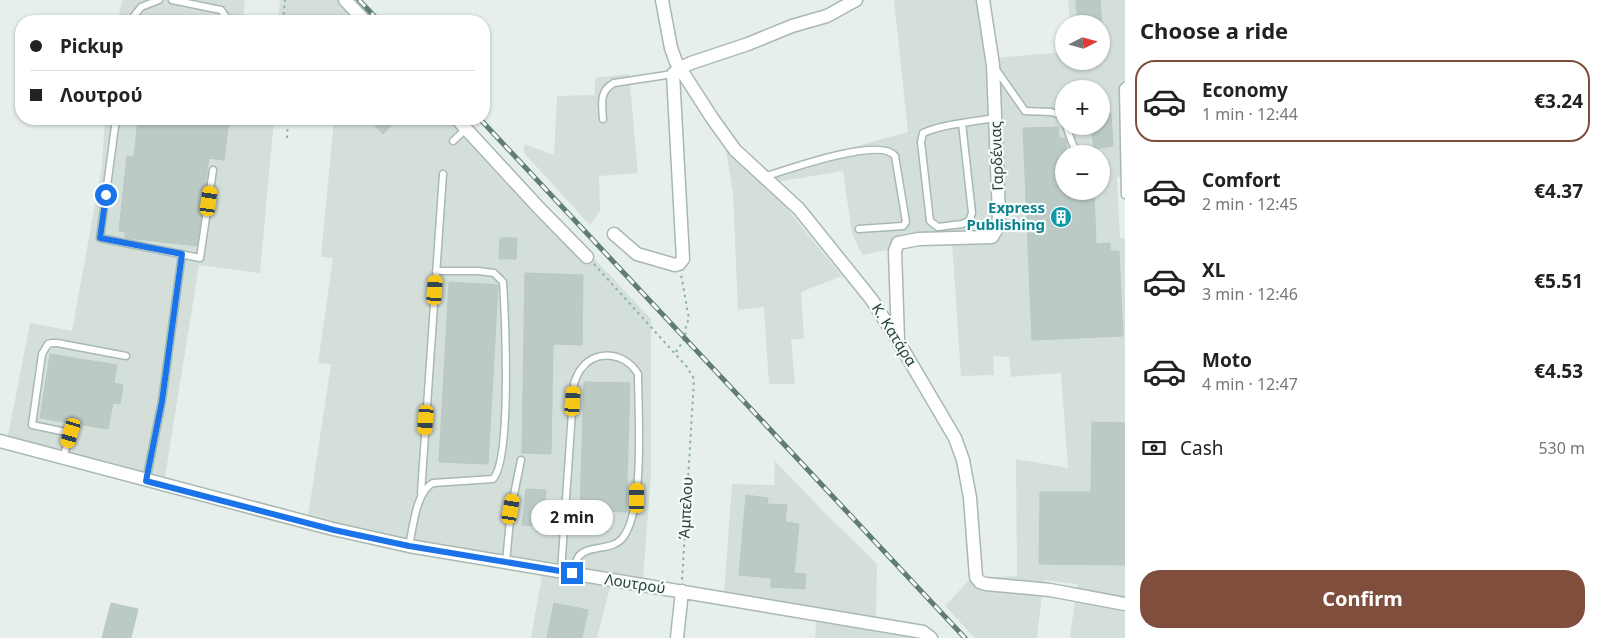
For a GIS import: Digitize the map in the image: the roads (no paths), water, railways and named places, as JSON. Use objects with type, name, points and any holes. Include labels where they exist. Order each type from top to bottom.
[{"type":"street","points":[[345,0],[359,15]]},
{"type":"street","name":"Κ. Κατάρα","points":[[662,0],[677,71],[735,150],[763,178],[785,194],[810,222],[872,300],[955,438],[963,460],[970,498],[976,577],[980,582],[986,584],[1050,590],[1125,604]]},
{"type":"street","points":[[614,234],[637,254],[663,263],[679,264],[684,254],[677,71],[792,26],[816,20],[856,0]]},
{"type":"street","name":"Γαρδένιας","points":[[898,341],[895,251],[898,243],[920,240],[992,237],[998,227],[993,65],[983,0]]},
{"type":"street","points":[[462,125],[539,208],[587,256]]},
{"type":"street","name":"Λουτρού","points":[[0,441],[334,530],[409,546],[682,591],[927,635]]},
{"type":"street","points":[[677,638],[682,591]]},
{"type":"lane","points":[[135,15],[141,8],[158,0]]},
{"type":"lane","points":[[172,0],[221,10],[225,15]]},
{"type":"lane","points":[[993,65],[1025,111],[1055,113]]},
{"type":"lane","points":[[603,119],[602,94],[607,86],[677,71]]},
{"type":"lane","points":[[1125,86],[1122,88],[1125,195]]},
{"type":"lane","points":[[962,123],[972,213],[969,221],[962,224],[938,227],[930,221],[921,142],[923,134],[933,129],[962,123],[996,118]]},
{"type":"lane","points":[[115,125],[100,238],[200,258],[213,170]]},
{"type":"lane","points":[[453,141],[466,129]]},
{"type":"lane","points":[[763,178],[838,155],[866,150],[887,150],[892,152],[895,156],[906,222],[903,226],[859,229]]},
{"type":"lane","points":[[409,546],[421,494],[443,174]]},
{"type":"lane","points":[[146,481],[162,401],[182,254]]},
{"type":"lane","points":[[421,494],[426,486],[433,483],[493,479],[498,474],[504,431],[505,352],[503,282],[494,274],[478,270],[436,271]]},
{"type":"lane","points":[[63,457],[71,433],[32,425],[39,370],[44,348],[52,342],[126,356]]},
{"type":"lane","points":[[612,355],[623,358],[633,365],[638,374],[637,498],[624,538],[612,546],[585,552],[579,556],[566,572],[574,383],[581,368],[599,356],[612,355]]},
{"type":"lane","points":[[506,562],[511,509],[521,460]]},
{"type":"railway","points":[[359,0],[373,15]]},
{"type":"railway","points":[[486,125],[965,638]]},
{"type":"place","name":"Express Publishing","points":[[1061,217]]}]
